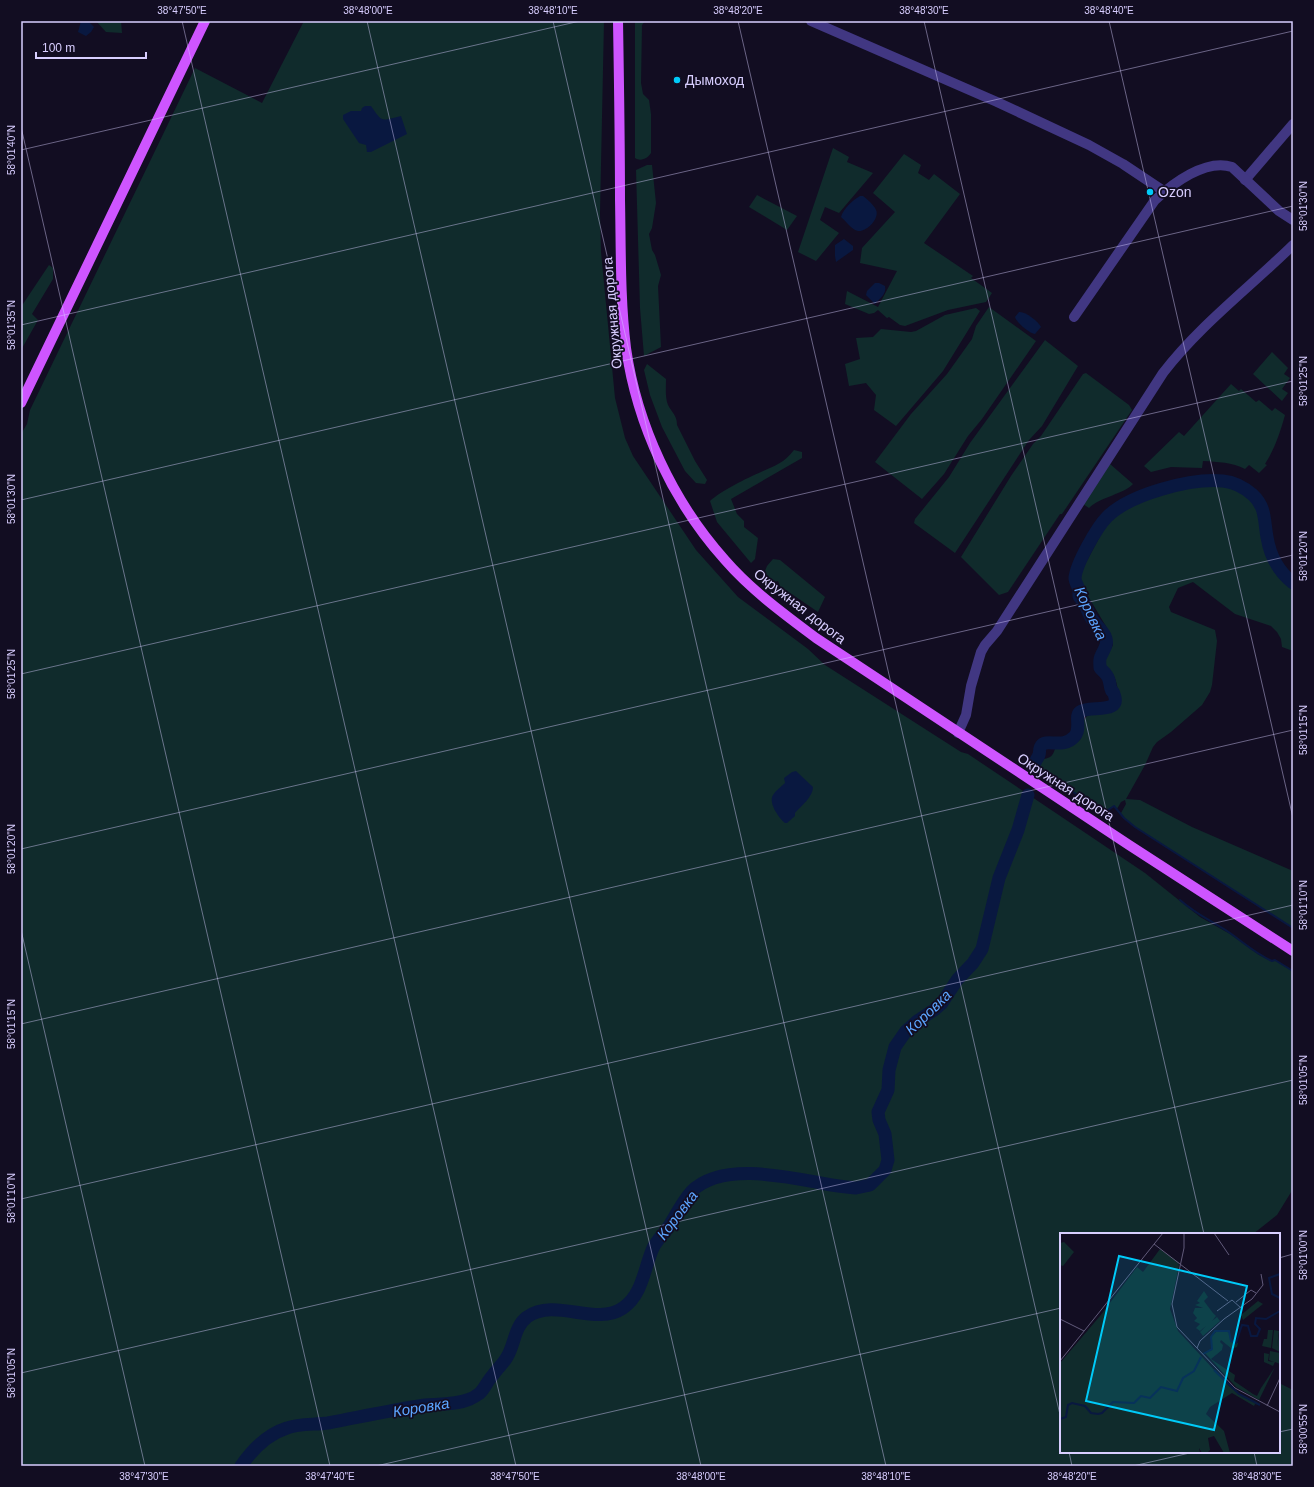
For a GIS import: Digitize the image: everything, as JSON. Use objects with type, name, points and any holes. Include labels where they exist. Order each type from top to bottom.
[{"type":"main road","points":[[21,403],[205,21]]},
{"type":"main road","name":"Окружная дорога","points":[[618,21],[621,258],[626,347],[634,388],[643,418],[654,446],[667,475],[684,505],[703,533],[724,560],[749,586],[816,638],[958,733],[1293,951]]},
{"type":"street","points":[[810,21],[997,102],[1088,145],[1123,164],[1165,192]]},
{"type":"street","points":[[1245,180],[1293,124]]},
{"type":"street","points":[[1074,317],[1155,200],[1195,172],[1214,166],[1232,167],[1279,211],[1293,220]]},
{"type":"street","points":[[958,733],[966,715],[971,686],[982,648],[997,631],[1163,373],[1183,349],[1206,326],[1293,245]]},
{"type":"green space","points":[[96,21],[121,21],[122,33],[106,32]]},
{"type":"green space","points":[[304,21],[604,21],[600,213],[601,252],[615,398],[625,438],[633,456],[696,550],[738,597],[808,649],[825,665],[961,752],[968,754],[1145,873],[1200,917],[1230,934],[1259,955],[1272,961],[1275,960],[1293,971],[1293,1189],[1277,1215],[1254,1233],[1060,1233],[1060,1453],[1280,1453],[1280,1384],[1293,1390],[1293,1466],[21,1466],[21,434],[27,424],[30,410],[195,68],[262,103]]},
{"type":"green space","points":[[635,21],[645,21],[642,25],[641,83],[643,94],[649,100],[651,114],[651,153],[646,158],[640,160],[635,158]]},
{"type":"green space","points":[[833,148],[849,157],[847,162],[873,173],[839,213],[825,207],[820,220],[839,233],[816,261],[798,252]]},
{"type":"green space","points":[[904,154],[921,165],[918,173],[929,180],[934,174],[960,194],[924,243],[973,276],[971,278],[992,293],[986,302],[948,310],[905,326],[900,325],[889,317],[887,318],[878,310],[869,314],[845,304],[847,291],[878,307],[897,271],[860,263],[862,248],[895,212],[873,193]]},
{"type":"green space","points":[[647,165],[652,165],[656,203],[652,228],[649,234],[652,250],[661,275],[658,286],[661,347],[644,356],[640,308],[636,170]]},
{"type":"green space","points":[[757,195],[797,216],[787,230],[749,207]]},
{"type":"green space","points":[[49,265],[53,268],[53,279],[32,314],[38,320],[21,350],[21,307]]},
{"type":"green space","points":[[989,307],[1036,341],[982,419],[968,436],[944,474],[922,499],[875,462],[911,414],[947,374],[972,339],[976,326]]},
{"type":"green space","points":[[976,308],[980,311],[943,371],[896,426],[874,410],[876,395],[866,383],[849,386],[845,364],[860,359],[856,338],[873,337],[881,329],[911,332],[916,331],[945,315]]},
{"type":"green space","points":[[1045,340],[1078,366],[1042,426],[1029,440],[955,553],[914,523],[915,519],[949,477],[970,443]]},
{"type":"green space","points":[[1272,352],[1288,368],[1284,374],[1290,378],[1282,389],[1288,393],[1282,401],[1253,374]]},
{"type":"green space","points":[[647,364],[666,379],[666,396],[668,405],[675,416],[677,425],[695,461],[707,480],[705,484],[696,483],[685,471],[662,427],[650,395],[644,370]]},
{"type":"green space","points":[[1086,373],[1129,405],[1132,410],[1008,592],[999,595],[961,557],[1011,476],[1033,444],[1041,436],[1083,374]]},
{"type":"green space","points":[[1231,384],[1239,391],[1241,389],[1256,402],[1259,400],[1272,411],[1275,408],[1285,415],[1277,440],[1265,464],[1267,465],[1259,473],[1249,465],[1245,469],[1230,464],[1203,461],[1202,468],[1171,467],[1151,472],[1144,466],[1179,432],[1184,436]]},
{"type":"green space","points":[[794,450],[802,452],[802,458],[731,499],[737,514],[744,521],[744,527],[758,538],[755,559],[751,563],[717,522],[710,501],[734,485],[779,463],[787,458]]},
{"type":"green space","points":[[1110,464],[1133,484],[1124,490],[1099,501],[1089,508],[1083,504]]},
{"type":"green space","points":[[1209,485],[1223,487],[1246,494],[1252,498],[1261,510],[1264,542],[1268,557],[1276,571],[1286,583],[1293,587],[1293,651],[1282,647],[1281,639],[1271,626],[1235,614],[1193,582],[1178,588],[1169,607],[1171,612],[1215,630],[1217,641],[1212,685],[1210,692],[1202,705],[1153,747],[1126,799],[1140,800],[1192,827],[1293,871],[1293,928],[1135,827],[1124,818],[1121,813],[1126,804],[1125,800],[1121,802],[1117,809],[1114,806],[1108,810],[1102,810],[1057,782],[1040,769],[1033,766],[1037,761],[1042,762],[1044,759],[1050,757],[1059,746],[1080,740],[1084,728],[1084,720],[1092,712],[1100,710],[1110,713],[1117,708],[1118,691],[1116,680],[1106,667],[1105,660],[1113,645],[1107,628],[1085,591],[1080,579],[1082,570],[1105,527],[1117,513],[1130,505],[1173,489],[1189,486]]},
{"type":"green space","points":[[773,559],[780,560],[825,597],[818,612],[780,586],[778,581],[770,583],[763,576],[767,566]]},
{"type":"water","points":[[81,21],[88,21],[94,27],[86,36],[78,32]]},
{"type":"water","points":[[365,106],[371,106],[380,118],[385,120],[401,116],[407,134],[371,152],[367,152],[366,145],[359,143],[343,119],[343,115],[351,111],[361,111]]},
{"type":"water","points":[[860,196],[863,196],[870,202],[877,213],[869,227],[862,231],[858,231],[851,227],[841,217],[849,205]]},
{"type":"water","points":[[844,239],[853,246],[853,250],[836,262],[835,245]]},
{"type":"water","points":[[875,283],[885,286],[885,291],[875,304],[866,295],[867,291]]},
{"type":"water","points":[[1019,312],[1022,312],[1034,319],[1041,327],[1035,334],[1020,325],[1015,317]]},
{"type":"water","points":[[796,771],[813,787],[809,798],[795,813],[795,816],[785,823],[775,810],[772,798],[773,795],[785,783],[784,778]]},
{"type":"waterway","name":"Коровка","points":[[1033,766],[1039,755],[1040,747],[1043,744],[1070,741],[1074,737],[1078,727],[1078,714],[1080,712],[1084,710],[1109,707],[1113,705],[1115,701],[1108,678],[1100,668],[1100,659],[1106,646],[1106,639],[1079,596],[1079,590],[1075,578],[1079,564],[1093,537],[1107,517],[1117,509],[1130,501],[1145,495],[1178,485],[1210,481],[1223,481],[1235,484],[1250,492],[1260,504],[1264,514],[1268,544],[1273,557],[1279,568],[1293,583]]},
{"type":"waterway","points":[[1033,766],[1040,769],[1057,782],[1102,810],[1108,810],[1114,806],[1124,818],[1135,827],[1293,928]]},
{"type":"waterway","name":"Коровка","points":[[241,1466],[250,1454],[267,1438],[292,1426],[328,1423],[425,1405],[465,1401],[472,1398],[482,1391],[506,1359],[517,1331],[523,1321],[527,1317],[538,1312],[563,1310],[600,1315],[612,1313],[623,1308],[635,1296],[653,1248],[691,1192],[704,1182],[737,1174],[756,1174],[775,1175],[856,1188],[870,1185],[885,1170],[888,1160],[885,1134],[879,1120],[878,1112],[888,1090],[889,1070],[895,1047],[906,1031],[942,1003],[957,980],[973,963],[982,949],[999,878],[1018,830],[1028,795]]},
{"type":"waterway","points":[[1180,900],[1192,910],[1230,933],[1261,955],[1272,961],[1275,960],[1293,971]]},
{"type":"place","name":"Дымоход","points":[[677,80]]},
{"type":"place","name":"Ozon","points":[[1150,192]]}]
